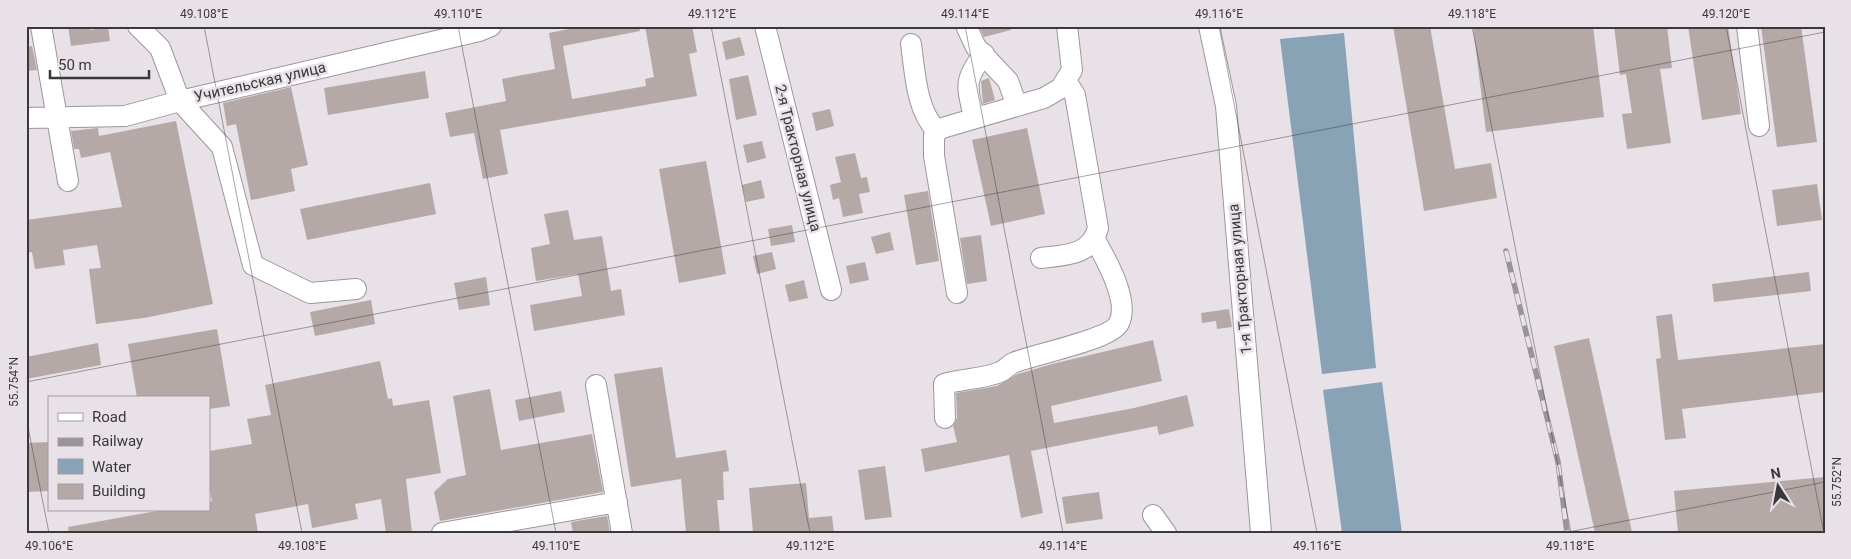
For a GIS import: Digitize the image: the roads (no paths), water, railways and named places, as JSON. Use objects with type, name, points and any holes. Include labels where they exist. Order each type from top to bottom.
[{"type":"street","points":[[41,26],[68,181]]},
{"type":"street","points":[[138,26],[160,48],[180,101],[222,148],[253,266],[310,293],[356,289]]},
{"type":"street","name":"Учительская улица","points":[[26,118],[125,116],[455,31],[490,26]]},
{"type":"street","name":"2-я Тракторная улица","points":[[765,26],[831,290]]},
{"type":"street","points":[[957,293],[934,156],[934,136],[937,131],[974,118],[1044,98],[1061,88],[1072,70],[1067,26]]},
{"type":"street","name":"1-я Тракторная улица","points":[[1209,26],[1226,106],[1261,533]]},
{"type":"street","points":[[1747,26],[1759,126]]},
{"type":"street","points":[[967,28],[976,47],[1008,81],[1017,106]]},
{"type":"street","points":[[911,44],[923,105],[928,121],[937,131]]},
{"type":"street","points":[[974,118],[970,100],[969,74],[984,54]]},
{"type":"street","points":[[1041,258],[1071,254],[1088,247],[1095,240],[1098,228],[1075,95],[1066,80]]},
{"type":"street","points":[[945,418],[944,384],[1000,372],[1013,363],[1065,349],[1115,330],[1121,321],[1121,304],[1116,280],[1095,240]]},
{"type":"street","points":[[596,385],[622,533]]},
{"type":"street","points":[[442,533],[617,502]]},
{"type":"street","points":[[1153,516],[1166,533]]},
{"type":"water","points":[[1344,33],[1376,368],[1322,374],[1280,39]]},
{"type":"water","points":[[1382,382],[1402,533],[1342,533],[1323,390]]},
{"type":"railway","points":[[1506,251],[1558,462],[1567,533]]}]
